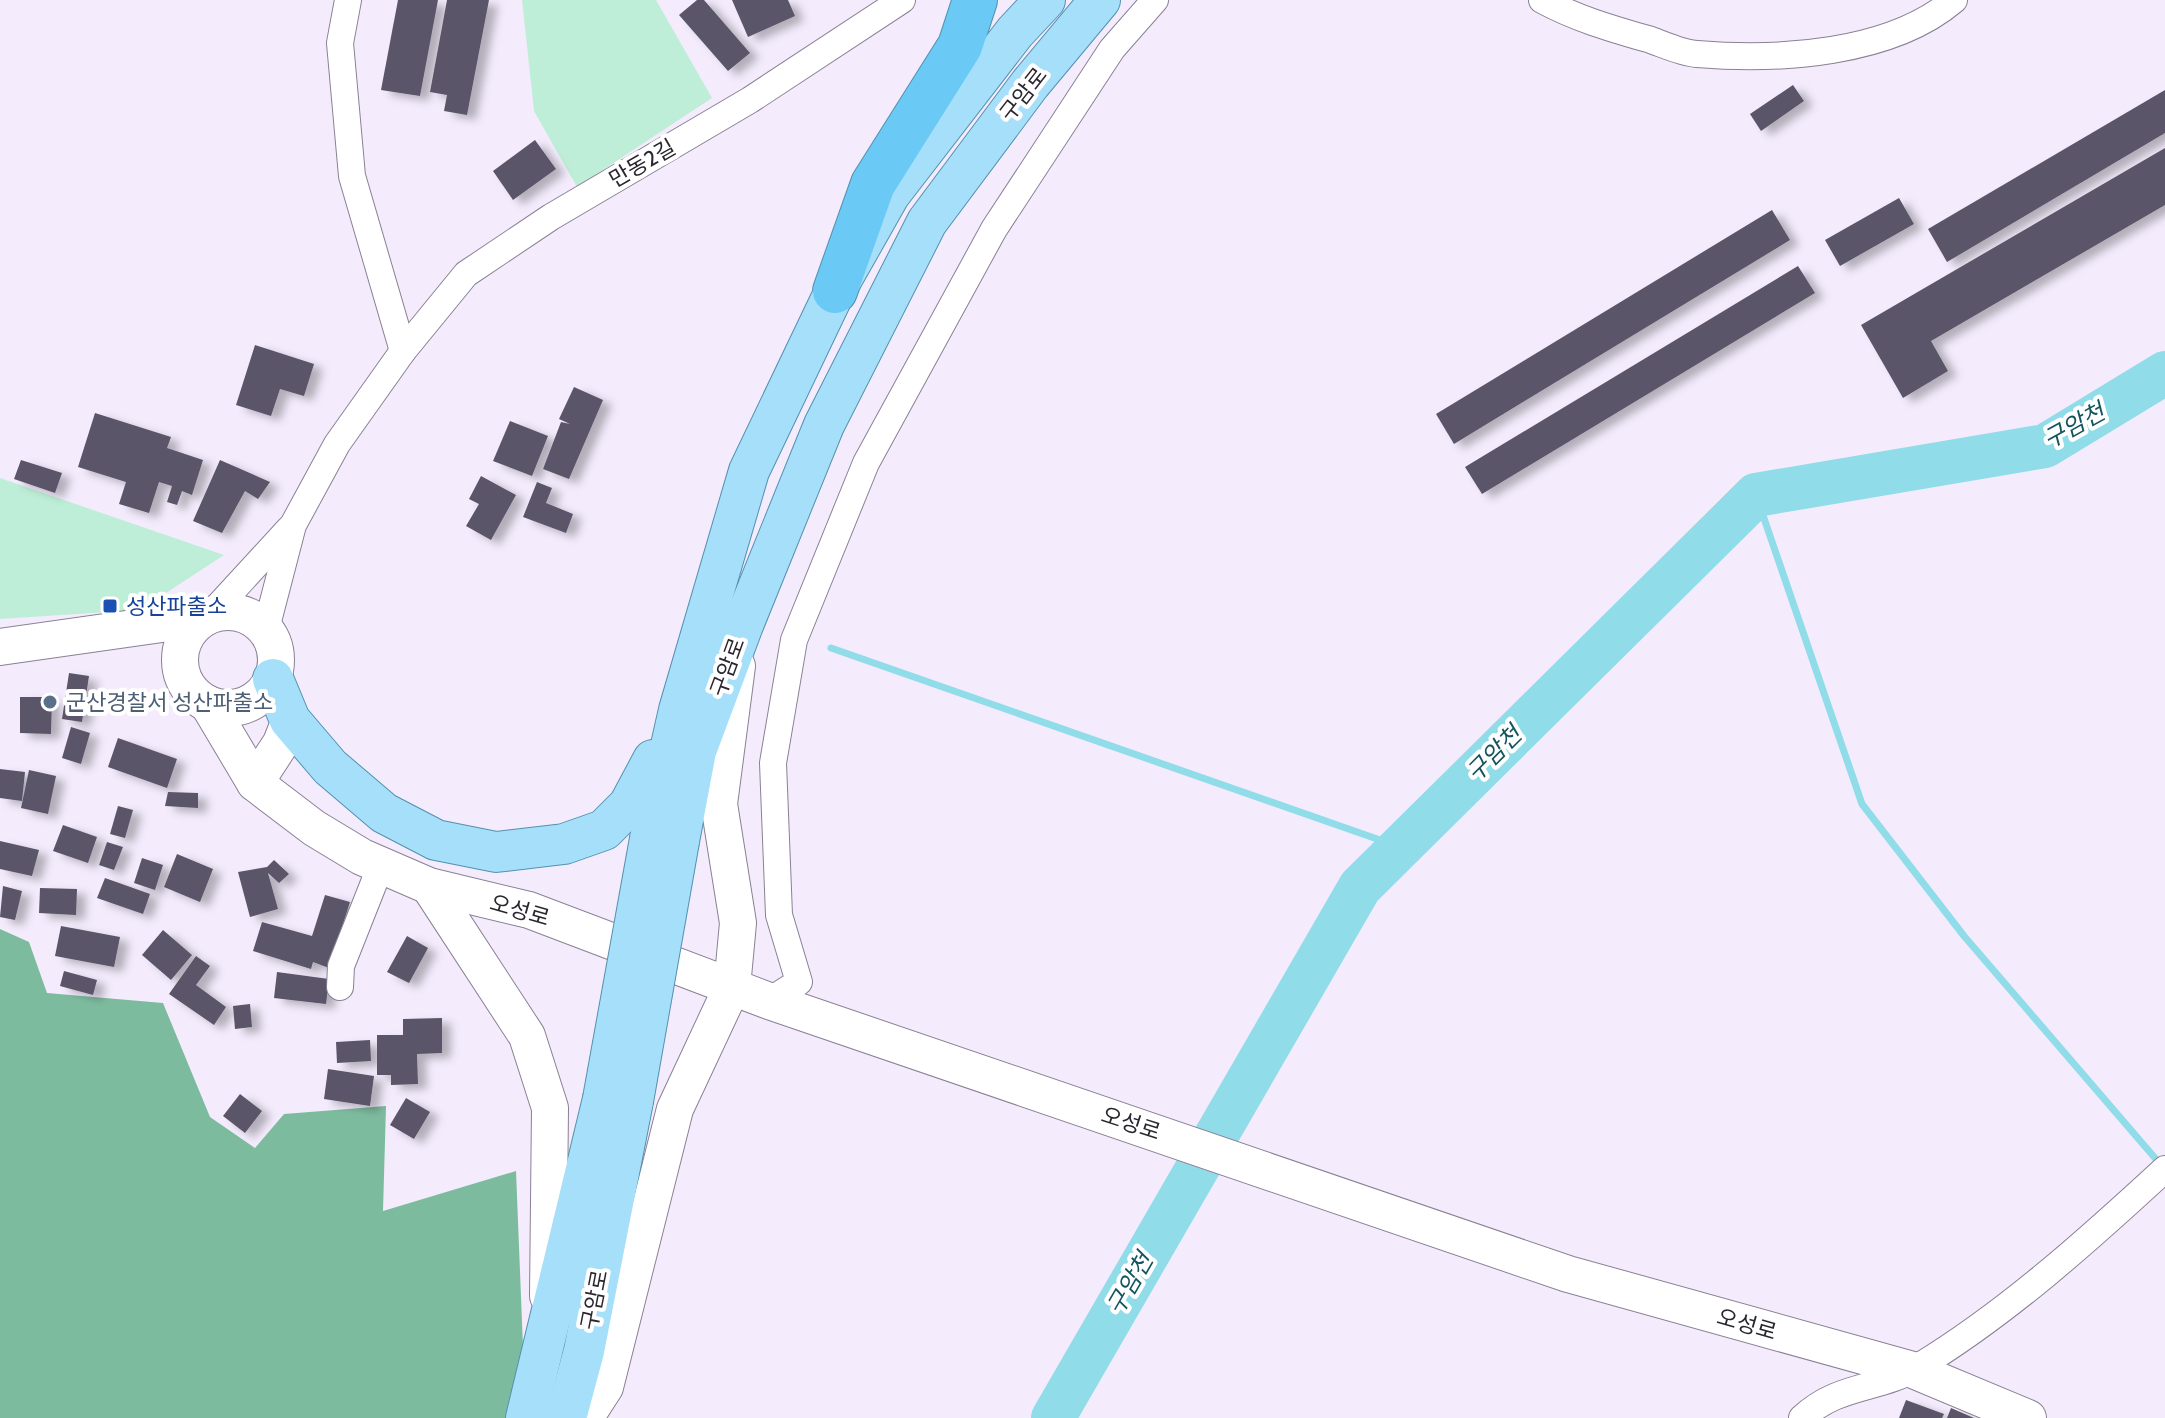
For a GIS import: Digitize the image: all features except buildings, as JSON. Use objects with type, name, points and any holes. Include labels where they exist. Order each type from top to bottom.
[{"type":"highway","points":[[835,291],[873,184],[960,46],[975,0]]},
{"type":"main road","name":"구암로","points":[[566,1418],[584,1351],[618,1100],[665,840],[679,710],[749,471],[835,291],[890,194],[1015,32],[1045,0]]},
{"type":"main road","name":"구암로","points":[[665,840],[743,625],[824,425],[927,222],[1030,84],[1100,0]]},
{"type":"main road","points":[[0,647],[230,612],[250,617],[266,629],[274,645],[277,662],[273,679],[264,692],[238,707],[208,704]]},
{"type":"main road","points":[[181,671],[183,641],[207,616]]},
{"type":"main road","points":[[585,1418],[605,1387],[675,1109],[732,987],[738,923],[719,804],[743,625]]},
{"type":"main road","points":[[103,632],[160,657],[181,671],[196,696],[208,704],[255,783],[281,743],[290,720]]},
{"type":"main road","points":[[273,679],[290,720],[385,832],[418,860],[529,910]]},
{"type":"main road","points":[[330,767],[384,813],[436,840],[496,852],[538,849],[604,830],[629,805],[679,710]]},
{"type":"main road","name":"오성로","points":[[255,783],[314,828],[381,865],[429,886],[529,910],[769,1001],[1568,1274],[1913,1370],[2028,1418]]},
{"type":"main road","points":[[429,886],[527,1036],[550,1108],[548,1318]]},
{"type":"main road","name":"구암로","points":[[526,1418],[548,1318],[618,1100]]},
{"type":"street","points":[[348,0],[340,43],[352,176],[403,351]]},
{"type":"street","name":"만동2길","points":[[293,525],[337,444],[403,351],[466,274],[551,217],[750,100],[902,0]]},
{"type":"street","points":[[769,1001],[799,982],[779,915],[773,763],[794,640],[866,463],[994,229],[1112,49],[1155,0]]},
{"type":"street","points":[[1542,0],[1570,15],[1695,54],[1727,54],[1858,47],[1936,16],[1954,0]]},
{"type":"street","points":[[207,616],[293,525]]},
{"type":"street","points":[[266,629],[293,525]]},
{"type":"street","points":[[340,987],[341,966],[381,865]]},
{"type":"street","points":[[1802,1418],[1820,1401],[1913,1370],[1981,1327],[2165,1169]]},
{"type":"green space","points":[[522,0],[656,0],[712,98],[577,187],[534,111]]},
{"type":"green space","points":[[0,478],[224,555],[140,610],[0,619]]},
{"type":"green space","points":[[0,929],[29,942],[47,993],[163,1003],[210,1117],[255,1148],[284,1114],[386,1106],[383,1211],[516,1171],[523,1347],[509,1418],[0,1418]]},
{"type":"waterway","name":"구암천","points":[[1053,1418],[1360,887],[1756,495],[2045,446],[2165,373]]},
{"type":"waterway","points":[[1756,495],[1862,804],[1964,936],[2161,1165]]},
{"type":"waterway","points":[[831,648],[1400,847]]},
{"type":"place","name":"성산파출소","points":[[110,606]]},
{"type":"place","name":"군산경찰서 성산파출소","points":[[50,702]]}]
